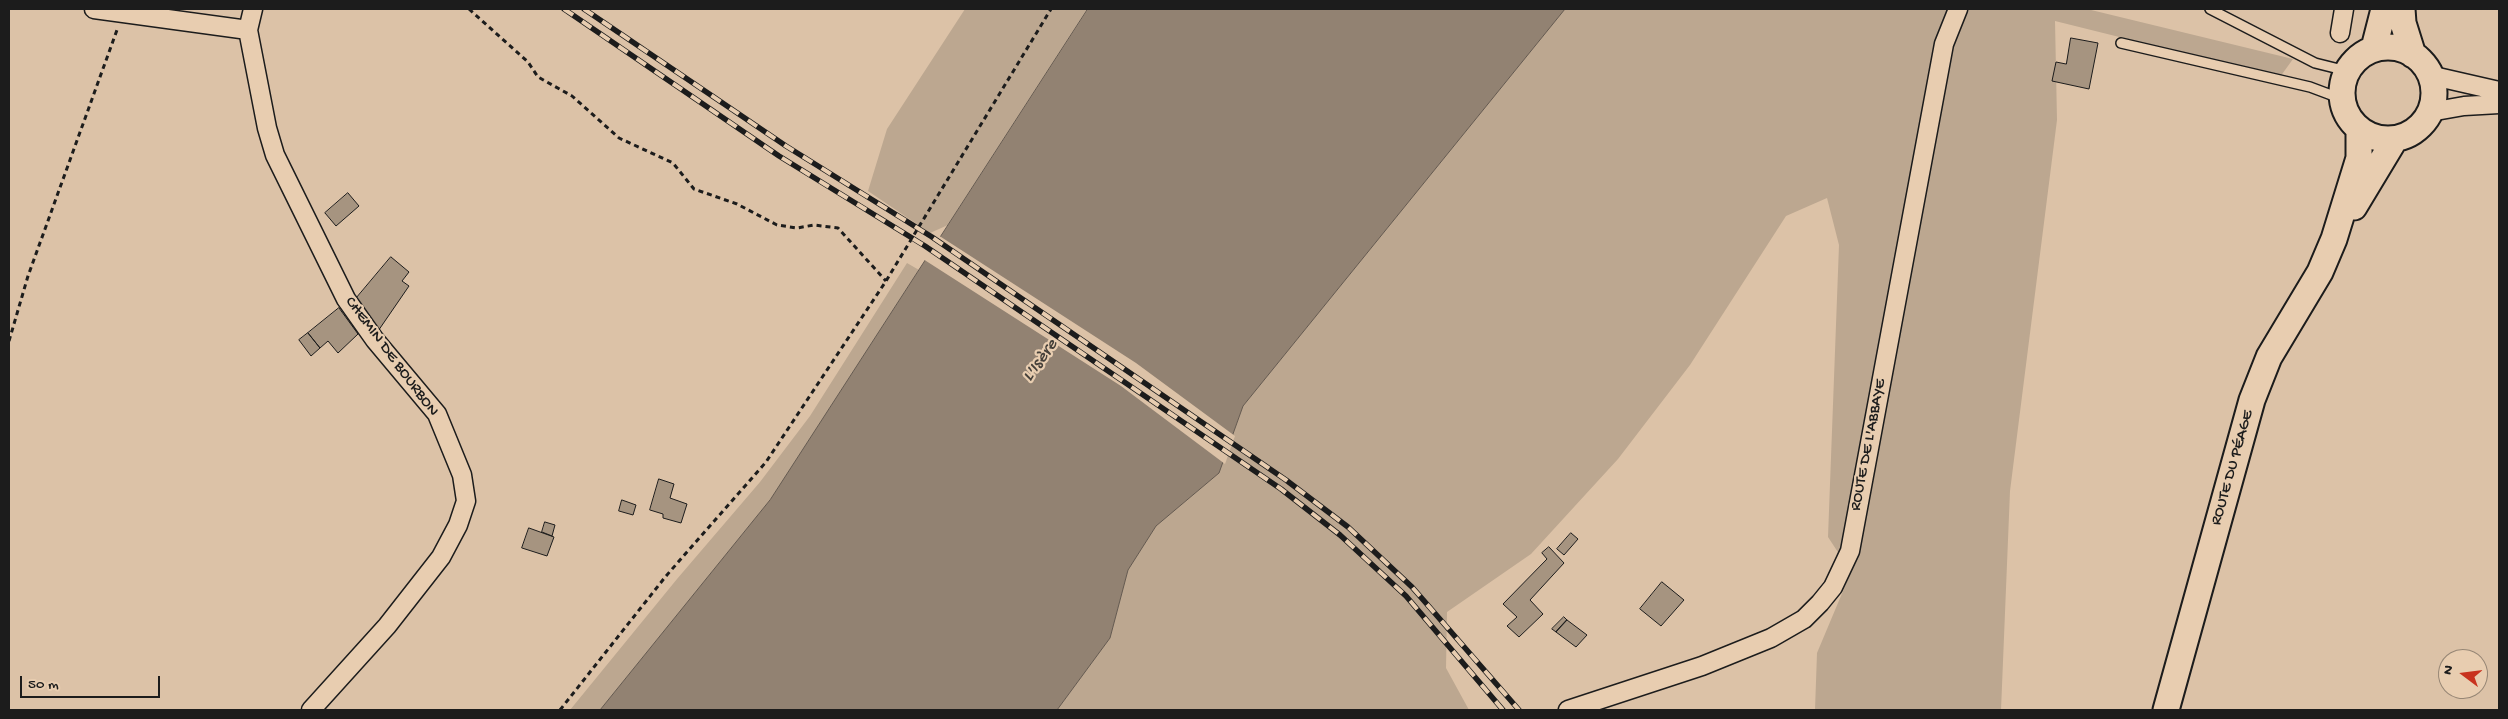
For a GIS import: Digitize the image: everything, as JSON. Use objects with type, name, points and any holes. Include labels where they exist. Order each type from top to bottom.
[{"type":"street","points":[[94,9],[248,30],[253,9]]},
{"type":"street","name":"ROUTE DE L'ABBAYE","points":[[1568,710],[1702,666],[1771,638],[1804,619],[1833,587],[1850,551],[1944,44],[1958,9]]},
{"type":"street","points":[[2340,33],[2344,9]]},
{"type":"street","points":[[2374,48],[2384,9]]},
{"type":"street","points":[[2402,9],[2403,24],[2413,55]]},
{"type":"street","name":"CHEMIN DE BOURBON","points":[[248,30],[267,128],[275,155],[288,184],[346,299],[375,340],[437,414],[462,475],[466,500],[458,525],[440,557],[387,626],[311,710]]},
{"type":"street","points":[[2390,46],[2406,50],[2424,64],[2434,86],[2434,97],[2430,112],[2416,129],[2395,138],[2376,138],[2359,129],[2348,116],[2342,99],[2342,82],[2347,71],[2357,58],[2374,48],[2390,46]]},
{"type":"street","points":[[2429,75],[2499,91]]},
{"type":"street","points":[[2430,112],[2464,106],[2499,104]]},
{"type":"street","name":"ROUTE DU PÉAGE","points":[[2166,710],[2252,400],[2269,357],[2320,272],[2334,239],[2359,158],[2359,129]]},
{"type":"street","name":"ROUTE DU PÉAGE","points":[[2334,239],[2395,138]]},
{"type":"lane","points":[[2210,9],[2315,63],[2347,71]]},
{"type":"lane","points":[[2122,44],[2310,88],[2342,99]]},
{"type":"path","points":[[469,9],[528,62],[538,77],[572,96],[619,138],[673,163],[694,189],[736,204],[777,225],[797,228],[814,225],[838,228],[860,255],[886,280]]},
{"type":"path","points":[[560,710],[666,576],[766,462],[886,280],[1051,9]]},
{"type":"path","points":[[9,341],[31,266],[123,13]]},
{"type":"shaded area","points":[[965,9],[1088,9],[948,225],[930,233],[868,191],[887,129]]},
{"type":"shaded area","points":[[1565,9],[2087,9],[2293,59],[2280,77],[2055,21],[2057,120],[2010,491],[2001,710],[1815,710],[1817,653],[1851,572],[1828,537],[1839,245],[1827,198],[1786,216],[1690,365],[1618,459],[1531,554],[1447,612],[1446,668],[1469,710],[1057,710],[1110,638],[1128,570],[1156,526],[1219,473],[1243,406]]},
{"type":"shaded area","points":[[907,263],[919,270],[770,500],[600,710],[570,710],[677,579],[760,482],[810,416]]},
{"type":"water","name":"L'Isère","points":[[1088,9],[1565,9],[1243,406],[1219,473],[1156,526],[1128,570],[1110,638],[1057,710],[600,710],[770,500]]},
{"type":"pier","points":[[938,235],[1136,363],[1235,436],[1225,464],[1121,386],[923,259]]},
{"type":"building","points":[[2071,38],[2098,43],[2089,89],[2052,81],[2056,62],[2066,64]]},
{"type":"building","points":[[348,193],[359,206],[336,226],[325,213]]},
{"type":"building","points":[[391,257],[409,272],[402,281],[409,286],[376,334],[354,301]]},
{"type":"building","points":[[339,308],[358,334],[338,353],[328,341],[320,348],[308,333]]},
{"type":"building","points":[[308,333],[320,348],[311,356],[299,340]]},
{"type":"building","points":[[659,479],[674,484],[670,498],[687,504],[681,523],[663,518],[663,514],[650,510]]},
{"type":"building","points":[[622,500],[636,505],[633,515],[619,511]]},
{"type":"building","points":[[545,522],[555,525],[552,536],[542,532]]},
{"type":"building","points":[[529,528],[554,537],[547,556],[522,548]]},
{"type":"building","points":[[1571,533],[1578,539],[1564,555],[1557,549]]},
{"type":"building","points":[[1549,547],[1564,563],[1530,600],[1543,614],[1519,637],[1507,626],[1517,617],[1503,604],[1547,559],[1542,553]]},
{"type":"building","points":[[1662,582],[1684,600],[1661,626],[1640,609]]},
{"type":"building","points":[[1564,617],[1567,620],[1556,632],[1552,629]]},
{"type":"building","points":[[1567,620],[1587,635],[1576,647],[1556,632]]},
{"type":"railway","points":[[564,9],[779,156],[925,246],[1281,489],[1340,535],[1406,596],[1503,710]]},
{"type":"railway","points":[[584,9],[786,146],[932,237],[1286,480],[1348,527],[1412,587],[1519,710]]}]
